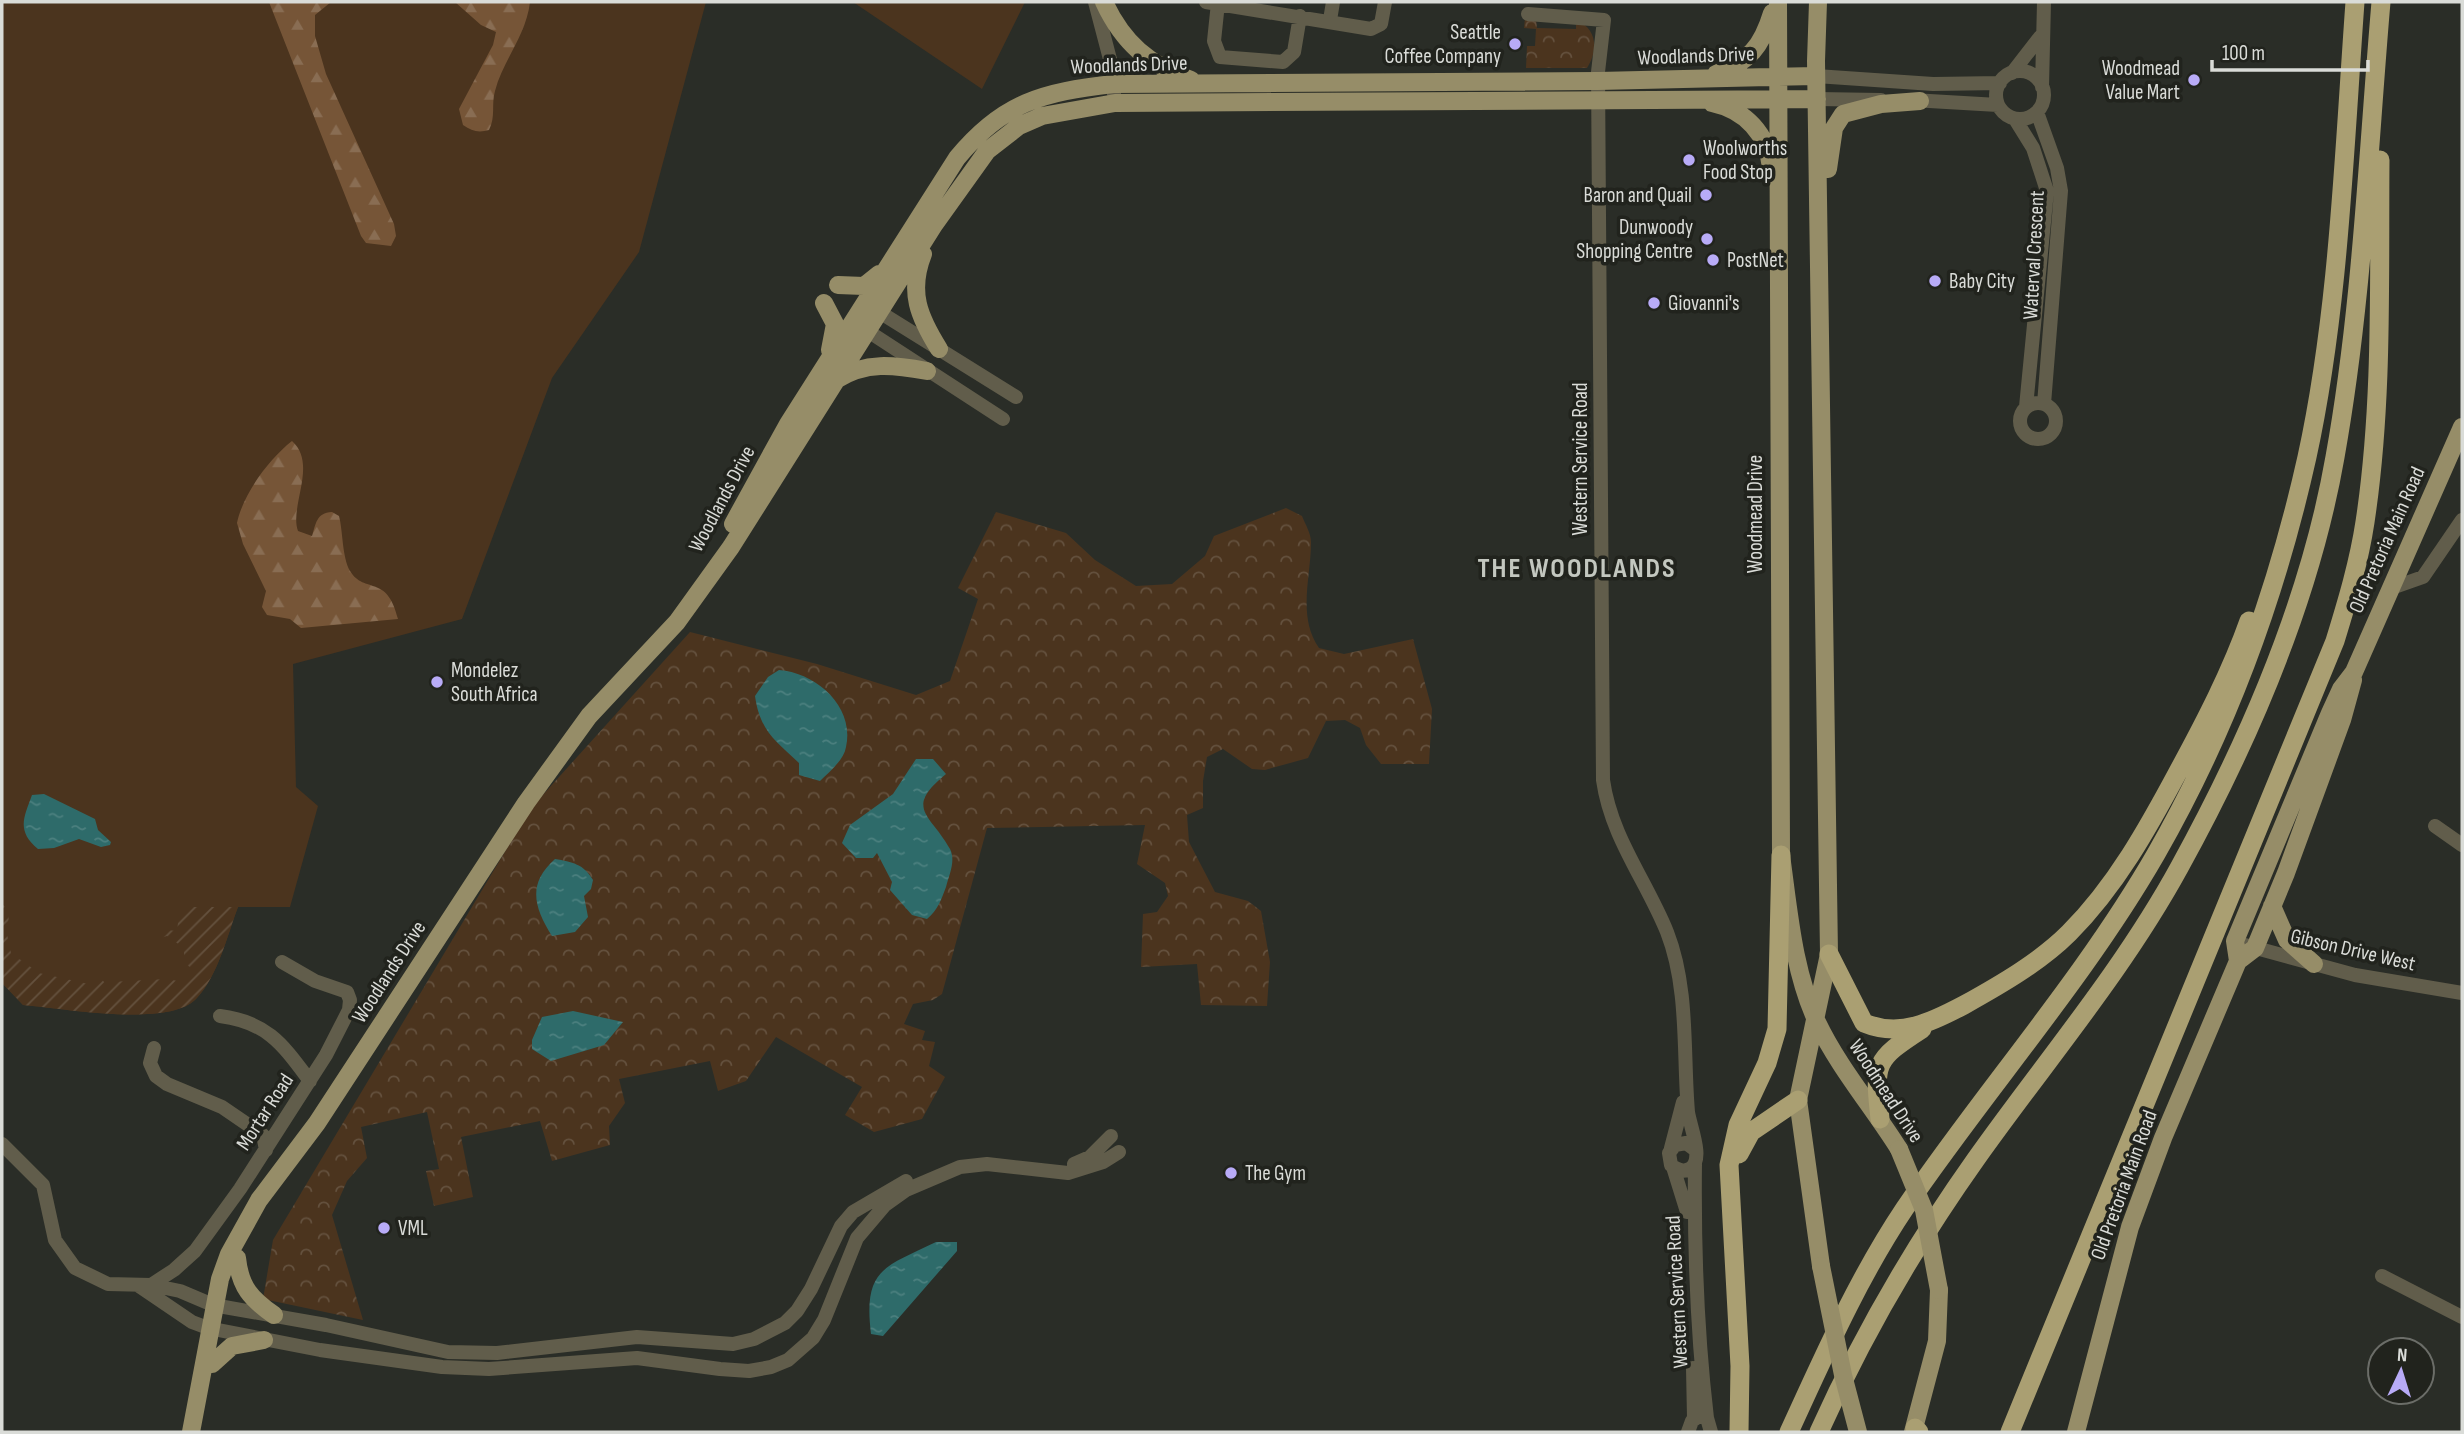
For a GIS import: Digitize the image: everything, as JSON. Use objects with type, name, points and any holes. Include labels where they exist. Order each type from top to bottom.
[{"type":"highway","points":[[1789,1432],[1833,1336],[1903,1212],[2112,926],[2157,852],[2210,748],[2261,627],[2281,564],[2308,455],[2321,374],[2338,228],[2355,2]]},
{"type":"highway","points":[[1819,1432],[1884,1302],[1920,1244],[1974,1161],[2130,949],[2179,869],[2259,706],[2308,571],[2335,460],[2362,236],[2381,9]]},
{"type":"highway","points":[[2010,1432],[2335,641],[2352,584],[2365,524],[2375,443],[2381,9]]},
{"type":"highway","points":[[1880,1119],[1876,1077],[1878,1066],[1894,1048],[1934,1021],[2003,983],[2067,934],[2095,904],[2140,843],[2209,714],[2248,625],[2308,455]]},
{"type":"highway","points":[[1739,1432],[1740,1366],[1729,1165],[1736,1135],[1767,1063],[1777,1029],[1781,855]]},
{"type":"highway","points":[[1829,954],[1864,1023],[1888,1030],[1934,1021]]},
{"type":"highway","points":[[1731,1204],[1743,1142],[1757,1126],[1798,1100]]},
{"type":"main road","points":[[1104,2],[1124,37],[1152,64],[1206,85]]},
{"type":"main road","points":[[1699,78],[1737,66],[1749,58],[1764,39],[1776,2]]},
{"type":"main road","name":"Woodmead Drive","points":[[1776,2],[1779,99],[1777,244],[1781,855],[1795,961],[1817,1021],[1844,1072],[1899,1149],[1924,1210],[1939,1290],[1937,1341],[1916,1431]]},
{"type":"main road","points":[[1818,2],[1816,76],[1829,954],[1817,1021],[1798,1100],[1821,1266],[1843,1375],[1858,1432]]},
{"type":"main road","name":"Woodlands Drive","points":[[872,308],[888,266],[957,158],[990,123],[1007,110],[1051,92],[1113,84],[1598,81],[1816,76]]},
{"type":"main road","points":[[1693,99],[1725,106],[1753,124],[1762,135],[1771,162],[1777,244]]},
{"type":"main road","name":"Woodlands Drive","points":[[191,1432],[229,1254],[248,1218],[317,1123],[570,741],[677,622],[731,547],[829,375],[872,308],[986,151],[1010,132],[1042,116],[1115,103],[1817,99]]},
{"type":"main road","points":[[1820,228],[1832,136],[1839,118],[1855,109],[1920,101]]},
{"type":"main road","points":[[934,225],[920,261],[914,290],[920,317],[939,349]]},
{"type":"main road","points":[[838,285],[864,286],[888,266]]},
{"type":"main road","points":[[824,303],[835,324],[829,375],[877,365],[927,371]]},
{"type":"main road","name":"Old Pretoria Main Road","points":[[2235,941],[2330,713],[2341,689],[2354,672],[2462,428]]},
{"type":"main road","name":"Old Pretoria Main Road","points":[[2076,1432],[2130,1227],[2163,1138],[2238,961],[2255,948],[2272,906],[2342,720],[2351,693],[2354,672]]},
{"type":"main road","points":[[2272,906],[2287,940],[2314,964]]},
{"type":"main road","points":[[2235,941],[2238,961]]},
{"type":"main road","name":"Woodlands Drive","points":[[218,1306],[237,1258],[317,1123]]},
{"type":"main road","points":[[237,1258],[239,1276],[245,1290],[274,1315]]},
{"type":"main road","name":"Woodlands Drive","points":[[201,1432],[212,1364],[213,1330]]},
{"type":"main road","points":[[212,1364],[232,1346],[264,1340]]},
{"type":"street","points":[[1096,2],[1111,63],[1115,103]]},
{"type":"street","points":[[1300,16],[1294,52],[1283,62],[1220,57],[1214,41],[1212,2],[1285,8],[1300,16],[1375,29],[1381,24],[1385,2]]},
{"type":"street","points":[[1330,20],[1333,2]]},
{"type":"street","points":[[1817,99],[1998,105],[2015,119],[2023,119],[2037,112],[2044,97],[2041,35],[2044,2]]},
{"type":"street","name":"Western Service Road","points":[[1528,14],[1604,20],[1598,81],[1603,780],[1615,829],[1667,933],[1680,990],[1686,1085],[1695,1156],[1695,1264],[1704,1423]]},
{"type":"street","points":[[1998,105],[2006,78],[2041,35]]},
{"type":"street","points":[[1816,76],[1933,84],[2006,78],[2027,73],[2042,87]]},
{"type":"street","name":"Waterval Crescent","points":[[2037,112],[2057,168],[2061,191],[2044,404]]},
{"type":"street","name":"Waterval Crescent","points":[[2015,119],[2033,148],[2047,191],[2026,407]]},
{"type":"street","points":[[872,308],[1016,397]]},
{"type":"street","points":[[861,326],[1003,419]]},
{"type":"street","points":[[2044,404],[2052,410],[2056,420],[2052,432],[2041,438],[2029,436],[2021,427],[2021,414],[2026,407],[2044,404]]},
{"type":"street","points":[[2389,589],[2423,577],[2462,520]]},
{"type":"street","points":[[2435,826],[2462,845]]},
{"type":"street","name":"Gibson Drive West","points":[[2235,941],[2389,982],[2462,993]]},
{"type":"street","name":"Mortar Road","points":[[145,1285],[174,1270],[195,1251],[266,1150],[347,1016],[351,1000],[345,991],[308,978],[282,962]]},
{"type":"street","points":[[220,1017],[244,1019],[279,1039],[310,1081]]},
{"type":"street","points":[[154,1048],[150,1063],[156,1076],[167,1084],[222,1107],[263,1135],[266,1150]]},
{"type":"street","name":"Western Service Road","points":[[1671,1148],[1686,1085]]},
{"type":"street","points":[[2,1144],[43,1185],[52,1230],[69,1261],[96,1280],[115,1286],[145,1285],[180,1291],[218,1306],[274,1315],[419,1348],[471,1354],[637,1337],[733,1344],[770,1332],[797,1311],[841,1226],[853,1212],[894,1186],[950,1161],[971,1156],[1060,1168],[1090,1157],[1111,1136]]},
{"type":"street","points":[[1683,1143],[1695,1156],[1684,1171],[1673,1167],[1668,1157],[1671,1148],[1683,1143]]},
{"type":"street","points":[[145,1285],[192,1322],[213,1330],[442,1367],[489,1369],[637,1359],[749,1371],[771,1367],[788,1360],[813,1338],[824,1320],[857,1238],[886,1205],[906,1190],[960,1167],[987,1164],[1068,1173],[1103,1162],[1119,1152]]},
{"type":"street","name":"Western Service Road","points":[[1673,1167],[1687,1204],[1704,1423]]},
{"type":"street","points":[[2382,1276],[2462,1317]]},
{"type":"street","points":[[1688,1432],[1704,1423]]},
{"type":"green space","points":[[2,2],[706,2],[639,252],[552,378],[462,619],[293,664],[296,787],[318,806],[290,907],[238,907],[221,955],[204,990],[182,1008],[163,1013],[114,1014],[23,1005],[2,983]]},
{"type":"green space","points":[[269,2],[331,2],[315,15],[315,36],[326,74],[394,224],[396,236],[391,246],[366,243],[361,236]]},
{"type":"green space","points":[[455,2],[530,2],[524,26],[495,91],[489,130],[475,131],[463,125],[459,109],[493,45],[496,32],[481,25]]},
{"type":"green space","points":[[853,2],[1025,2],[982,89]]},
{"type":"green space","points":[[1525,18],[1536,19],[1537,28],[1576,29],[1576,20],[1583,24],[1589,29],[1594,41],[1593,55],[1587,68],[1526,68],[1527,46],[1535,46],[1536,29],[1524,28]]},
{"type":"green space","points":[[292,441],[303,461],[296,521],[298,531],[312,536],[323,514],[332,512],[339,516],[345,559],[350,571],[362,582],[388,595],[398,619],[301,628],[290,619],[267,615],[262,607],[266,591],[243,544],[237,523],[245,500],[258,478]]},
{"type":"green space","points":[[1286,508],[1302,516],[1310,535],[1308,623],[1319,648],[1344,654],[1413,639],[1432,709],[1429,764],[1381,764],[1366,745],[1360,728],[1345,720],[1326,721],[1308,758],[1265,770],[1252,769],[1223,749],[1207,757],[1203,781],[1203,808],[1187,815],[1189,842],[1215,892],[1248,901],[1261,911],[1270,962],[1267,1006],[1201,1005],[1197,964],[1141,967],[1143,914],[1157,912],[1168,896],[1165,883],[1137,864],[1145,825],[987,828],[942,994],[933,1000],[913,1004],[904,1024],[925,1031],[922,1040],[935,1042],[929,1066],[945,1077],[922,1119],[874,1132],[845,1115],[862,1087],[776,1037],[746,1081],[718,1091],[710,1061],[619,1079],[625,1103],[609,1126],[610,1145],[552,1161],[540,1121],[461,1137],[473,1197],[434,1206],[426,1171],[439,1169],[427,1112],[361,1127],[367,1158],[347,1181],[332,1215],[363,1320],[263,1299],[273,1240],[531,808],[690,632],[817,664],[916,695],[950,681],[978,599],[958,588],[996,512],[1066,533],[1095,560],[1136,586],[1172,584],[1205,556],[1214,536]]},
{"type":"green space","points":[[2,902],[9,915],[7,934],[11,953],[39,973],[93,985],[100,977],[104,982],[166,979],[184,982],[193,970],[184,962],[184,948],[167,936],[157,939],[158,934],[167,930],[177,931],[180,907],[238,907],[216,967],[196,999],[182,1008],[162,1013],[113,1014],[23,1005],[2,983]]},
{"type":"water","points":[[779,670],[793,672],[819,685],[839,705],[845,718],[845,752],[836,766],[820,781],[799,775],[799,763],[770,734],[757,708],[755,696],[768,677]]},
{"type":"water","points":[[916,759],[933,759],[946,774],[933,786],[923,804],[929,819],[950,849],[952,858],[942,896],[937,908],[927,919],[912,915],[890,890],[892,882],[877,853],[873,858],[856,858],[842,843],[850,825],[893,794]]},
{"type":"water","points":[[44,794],[95,819],[98,830],[111,842],[110,845],[101,847],[79,839],[54,848],[38,849],[27,836],[24,823],[32,795]]},
{"type":"water","points":[[555,859],[577,865],[586,870],[593,880],[591,889],[584,896],[588,917],[575,932],[552,936],[541,915],[536,896],[540,878]]},
{"type":"water","points":[[573,1011],[623,1022],[604,1045],[551,1061],[532,1049],[532,1040],[542,1017]]},
{"type":"water","points":[[936,1242],[957,1242],[957,1251],[883,1336],[871,1334],[871,1295],[881,1273],[903,1258]]},
{"type":"place","name":"Seattle Coffee Company","points":[[1515,44]]},
{"type":"place","name":"Woodmead Value Mart","points":[[2194,80]]},
{"type":"place","name":"Woolworths Food Stop","points":[[1689,160]]},
{"type":"place","name":"Baron and Quail","points":[[1706,195]]},
{"type":"place","name":"Dunwoody Shopping Centre","points":[[1707,239]]},
{"type":"place","name":"PostNet","points":[[1713,260]]},
{"type":"place","name":"Baby City","points":[[1935,281]]},
{"type":"place","name":"Giovanni's","points":[[1654,303]]},
{"type":"place","name":"Mondelez South Africa","points":[[437,682]]},
{"type":"place","name":"The Gym","points":[[1231,1173]]},
{"type":"place","name":"VML","points":[[384,1228]]},
{"type":"district","name":"THE WOODLANDS","points":[[1577,568]]}]
